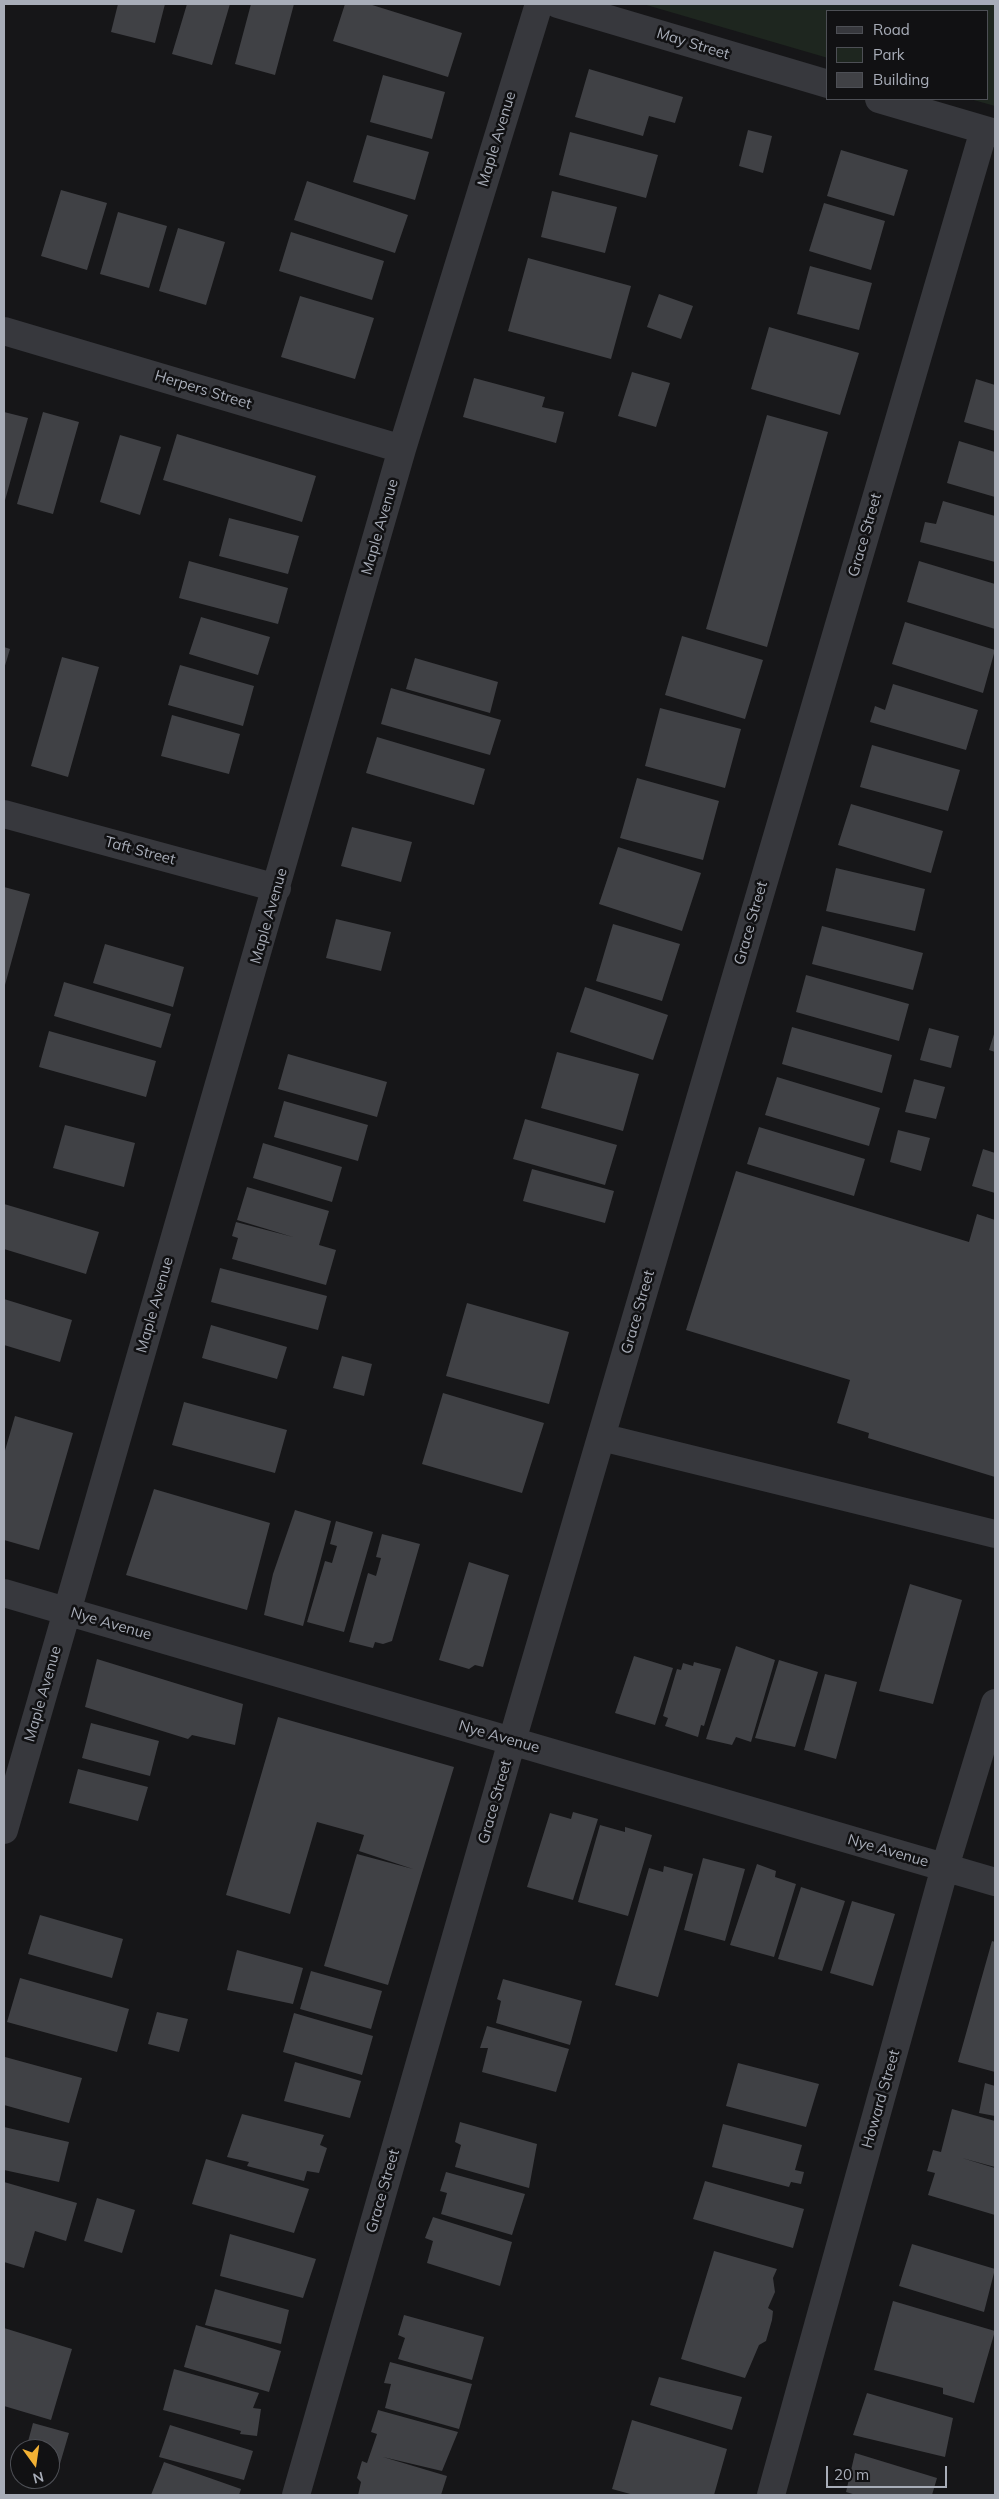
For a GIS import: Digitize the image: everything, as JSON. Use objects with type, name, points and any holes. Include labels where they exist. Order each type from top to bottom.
[{"type":"street","name":"Maple Avenue","points":[[4,1830],[402,449],[539,4]]},
{"type":"street","name":"May Street","points":[[558,4],[826,83]]},
{"type":"street","points":[[881,100],[990,132]]},
{"type":"street","name":"Grace Street","points":[[296,2495],[601,1436],[990,132]]},
{"type":"street","name":"Herpers Street","points":[[4,331],[402,449]]},
{"type":"street","name":"Taft Street","points":[[4,814],[277,888]]},
{"type":"street","points":[[601,1436],[995,1534]]},
{"type":"street","name":"Nye Avenue","points":[[4,1593],[995,1882]]},
{"type":"street","name":"Howard Street","points":[[771,2495],[945,1868],[995,1703]]},
{"type":"green space","points":[[643,4],[995,4],[995,106],[974,100],[989,100],[989,10],[826,10],[826,57]]},
{"type":"building","points":[[118,4],[165,4],[155,43],[111,32]]},
{"type":"building","points":[[187,4],[230,4],[212,65],[172,54]]},
{"type":"building","points":[[251,4],[294,4],[275,75],[235,64]]},
{"type":"building","points":[[345,4],[369,4],[462,33],[448,77],[333,41]]},
{"type":"building","points":[[589,69],[683,97],[675,123],[649,116],[643,136],[575,117]]},
{"type":"building","points":[[383,75],[445,92],[432,139],[370,122]]},
{"type":"building","points":[[748,130],[772,136],[763,173],[739,166]]},
{"type":"building","points":[[570,132],[658,155],[646,198],[559,175]]},
{"type":"building","points":[[367,135],[429,152],[415,200],[353,182]]},
{"type":"building","points":[[841,150],[908,170],[894,216],[827,196]]},
{"type":"building","points":[[307,181],[408,215],[395,253],[294,220]]},
{"type":"building","points":[[61,190],[107,203],[87,270],[41,256]]},
{"type":"building","points":[[552,191],[617,207],[605,253],[541,237]]},
{"type":"building","points":[[824,203],[885,221],[871,270],[809,251]]},
{"type":"building","points":[[118,212],[167,226],[149,288],[100,274]]},
{"type":"building","points":[[178,228],[225,242],[206,305],[159,291]]},
{"type":"building","points":[[291,232],[384,261],[372,300],[279,271]]},
{"type":"building","points":[[528,258],[631,286],[611,359],[508,331]]},
{"type":"building","points":[[810,266],[872,283],[859,330],[797,314]]},
{"type":"building","points":[[659,294],[693,306],[681,339],[647,327]]},
{"type":"building","points":[[300,296],[374,318],[355,379],[281,357]]},
{"type":"building","points":[[769,327],[859,353],[840,415],[751,389]]},
{"type":"building","points":[[632,372],[670,383],[656,427],[618,416]]},
{"type":"building","points":[[474,378],[545,397],[542,407],[564,412],[556,443],[463,417]]},
{"type":"building","points":[[976,379],[995,385],[995,431],[964,422]]},
{"type":"building","points":[[4,412],[28,418],[4,504]]},
{"type":"building","points":[[43,412],[79,422],[53,514],[17,504]]},
{"type":"building","points":[[767,415],[828,432],[767,647],[706,629]]},
{"type":"building","points":[[177,434],[316,476],[302,522],[163,480]]},
{"type":"building","points":[[120,435],[161,447],[140,515],[100,502]]},
{"type":"building","points":[[959,441],[995,452],[995,497],[947,483]]},
{"type":"building","points":[[943,501],[995,516],[995,562],[920,542],[925,522],[936,524]]},
{"type":"building","points":[[229,518],[299,536],[288,574],[219,556]]},
{"type":"building","points":[[189,561],[288,588],[278,624],[179,598]]},
{"type":"building","points":[[919,561],[995,584],[995,629],[907,602]]},
{"type":"building","points":[[201,617],[270,637],[258,675],[189,654]]},
{"type":"building","points":[[905,622],[995,650],[983,693],[892,664]]},
{"type":"building","points":[[682,636],[763,660],[745,719],[665,695]]},
{"type":"building","points":[[4,647],[10,649],[4,669]]},
{"type":"building","points":[[62,657],[99,667],[68,777],[31,766]]},
{"type":"building","points":[[415,658],[498,682],[490,713],[406,689]]},
{"type":"building","points":[[180,665],[254,686],[243,726],[168,705]]},
{"type":"building","points":[[893,684],[978,710],[966,750],[870,722],[875,706],[885,710]]},
{"type":"building","points":[[391,688],[501,720],[490,755],[381,724]]},
{"type":"building","points":[[660,708],[741,729],[725,788],[645,766]]},
{"type":"building","points":[[172,715],[240,734],[229,774],[161,756]]},
{"type":"building","points":[[377,737],[485,769],[474,805],[366,773]]},
{"type":"building","points":[[872,745],[960,770],[948,811],[860,787]]},
{"type":"building","points":[[637,778],[719,801],[703,860],[620,838]]},
{"type":"building","points":[[851,804],[943,831],[931,873],[838,845]]},
{"type":"building","points":[[352,827],[412,842],[401,882],[341,866]]},
{"type":"building","points":[[618,847],[701,873],[682,931],[599,904]]},
{"type":"building","points":[[836,868],[925,889],[915,931],[826,911]]},
{"type":"building","points":[[4,887],[30,894],[5,985],[4,984]]},
{"type":"building","points":[[336,919],[391,932],[381,971],[326,958]]},
{"type":"building","points":[[613,924],[680,944],[662,1001],[596,981]]},
{"type":"building","points":[[822,926],[923,953],[913,990],[812,964]]},
{"type":"building","points":[[105,944],[184,967],[173,1007],[93,983]]},
{"type":"building","points":[[806,975],[909,1004],[899,1041],[796,1012]]},
{"type":"building","points":[[64,982],[171,1014],[161,1048],[54,1016]]},
{"type":"building","points":[[585,987],[668,1015],[653,1060],[570,1032]]},
{"type":"building","points":[[792,1027],[892,1055],[882,1093],[782,1064]]},
{"type":"building","points":[[929,1028],[959,1036],[951,1068],[920,1060]]},
{"type":"building","points":[[49,1031],[156,1061],[146,1097],[39,1067]]},
{"type":"building","points":[[995,1031],[995,1052],[989,1050]]},
{"type":"building","points":[[557,1052],[639,1074],[623,1131],[541,1108]]},
{"type":"building","points":[[288,1054],[387,1082],[377,1117],[278,1089]]},
{"type":"building","points":[[777,1077],[880,1108],[869,1146],[765,1115]]},
{"type":"building","points":[[914,1079],[945,1087],[936,1119],[905,1112]]},
{"type":"building","points":[[284,1101],[368,1125],[358,1161],[274,1137]]},
{"type":"building","points":[[525,1119],[617,1145],[605,1185],[513,1159]]},
{"type":"building","points":[[65,1125],[135,1143],[124,1187],[53,1168]]},
{"type":"building","points":[[759,1127],[865,1159],[854,1196],[747,1164]]},
{"type":"building","points":[[898,1130],[930,1138],[921,1171],[890,1162]]},
{"type":"building","points":[[263,1143],[342,1167],[332,1202],[253,1178]]},
{"type":"building","points":[[983,1149],[995,1153],[995,1193],[972,1186]]},
{"type":"building","points":[[532,1169],[614,1191],[605,1223],[523,1201]]},
{"type":"building","points":[[736,1171],[969,1242],[977,1214],[995,1220],[995,1477],[868,1438],[869,1433],[837,1423],[850,1380],[686,1330]]},
{"type":"building","points":[[247,1187],[329,1211],[319,1245],[336,1250],[326,1285],[232,1259],[238,1238],[232,1236],[236,1222],[293,1237],[237,1220]]},
{"type":"building","points":[[4,1204],[99,1232],[86,1274],[4,1249]]},
{"type":"building","points":[[220,1268],[327,1296],[318,1330],[211,1302]]},
{"type":"building","points":[[4,1299],[72,1320],[60,1362],[4,1345]]},
{"type":"building","points":[[467,1303],[569,1332],[549,1404],[446,1376]]},
{"type":"building","points":[[211,1325],[287,1347],[277,1379],[202,1358]]},
{"type":"building","points":[[342,1356],[372,1364],[364,1396],[333,1388]]},
{"type":"building","points":[[443,1393],[544,1423],[522,1493],[422,1464]]},
{"type":"building","points":[[184,1402],[287,1430],[275,1473],[172,1445]]},
{"type":"building","points":[[15,1416],[73,1433],[39,1550],[4,1540],[4,1454]]},
{"type":"building","points":[[154,1489],[270,1523],[247,1610],[126,1575]]},
{"type":"building","points":[[295,1510],[331,1521],[303,1626],[264,1615],[273,1574]]},
{"type":"building","points":[[336,1521],[373,1532],[344,1632],[307,1622],[325,1561],[332,1563],[337,1546],[330,1544]]},
{"type":"building","points":[[382,1534],[420,1544],[392,1641],[383,1644],[375,1642],[373,1648],[349,1642],[368,1573],[376,1576],[381,1558],[376,1557]]},
{"type":"building","points":[[469,1562],[509,1575],[483,1667],[475,1665],[469,1669],[439,1660]]},
{"type":"building","points":[[910,1584],[962,1600],[933,1704],[879,1691]]},
{"type":"building","points":[[736,1646],[775,1660],[751,1742],[736,1737],[732,1745],[706,1739]]},
{"type":"building","points":[[634,1656],[673,1668],[655,1725],[615,1713]]},
{"type":"building","points":[[97,1659],[243,1704],[235,1745],[192,1735],[188,1739],[85,1707]]},
{"type":"building","points":[[779,1660],[818,1672],[795,1747],[755,1738]]},
{"type":"building","points":[[694,1662],[721,1669],[704,1726],[701,1725],[698,1737],[665,1726],[668,1718],[663,1716],[677,1669],[681,1670],[683,1663],[693,1666]]},
{"type":"building","points":[[825,1674],[857,1682],[836,1759],[804,1750]]},
{"type":"building","points":[[278,1717],[454,1767],[388,1985],[324,1966],[357,1854],[413,1869],[359,1851],[364,1835],[317,1822],[290,1914],[226,1895]]},
{"type":"building","points":[[91,1723],[159,1741],[150,1776],[82,1758]]},
{"type":"building","points":[[78,1769],[148,1787],[138,1821],[69,1803]]},
{"type":"building","points":[[573,1812],[598,1819],[573,1900],[527,1887],[550,1813],[571,1819]]},
{"type":"building","points":[[600,1825],[625,1832],[625,1827],[652,1835],[628,1916],[578,1902]]},
{"type":"building","points":[[703,1858],[745,1869],[725,1941],[684,1930]]},
{"type":"building","points":[[757,1864],[776,1871],[775,1877],[796,1884],[774,1957],[730,1945]]},
{"type":"building","points":[[664,1866],[693,1874],[658,1997],[615,1985],[649,1868],[663,1872]]},
{"type":"building","points":[[801,1887],[845,1901],[822,1971],[778,1959]]},
{"type":"building","points":[[852,1901],[895,1914],[873,1986],[830,1973]]},
{"type":"building","points":[[40,1915],[123,1939],[112,1978],[28,1954]]},
{"type":"building","points":[[992,1941],[995,1942],[995,2072],[958,2062]]},
{"type":"building","points":[[237,1950],[303,1968],[293,2004],[227,1990]]},
{"type":"building","points":[[311,1971],[382,1991],[371,2029],[300,2009]]},
{"type":"building","points":[[20,1978],[129,2009],[117,2052],[7,2022]]},
{"type":"building","points":[[503,1979],[582,2001],[570,2045],[496,2023],[501,2001],[497,1999]]},
{"type":"building","points":[[157,2012],[188,2019],[179,2052],[148,2044]]},
{"type":"building","points":[[294,2013],[373,2036],[362,2075],[283,2052]]},
{"type":"building","points":[[487,2026],[569,2049],[556,2092],[482,2072],[488,2048],[480,2048]]},
{"type":"building","points":[[5,2057],[82,2078],[69,2123],[4,2105]]},
{"type":"building","points":[[295,2062],[361,2081],[350,2118],[284,2101]]},
{"type":"building","points":[[738,2063],[819,2084],[806,2127],[726,2106]]},
{"type":"building","points":[[985,2083],[995,2086],[995,2116],[979,2113]]},
{"type":"building","points":[[952,2109],[995,2121],[995,2167],[962,2158],[995,2168],[995,2215],[928,2195],[935,2173],[927,2171],[933,2150],[941,2152]]},
{"type":"building","points":[[242,2114],[324,2135],[320,2145],[327,2148],[319,2173],[307,2171],[304,2181],[247,2166],[249,2162],[227,2157]]},
{"type":"building","points":[[460,2122],[537,2144],[529,2188],[455,2167],[461,2145],[455,2142]]},
{"type":"building","points":[[723,2124],[802,2145],[795,2170],[804,2172],[801,2184],[791,2182],[789,2187],[712,2167]]},
{"type":"building","points":[[4,2127],[69,2142],[59,2182],[4,2170]]},
{"type":"building","points":[[206,2159],[309,2189],[294,2233],[192,2204]]},
{"type":"building","points":[[446,2172],[525,2194],[512,2235],[441,2214],[447,2193],[440,2191]]},
{"type":"building","points":[[705,2181],[804,2209],[793,2248],[693,2219]]},
{"type":"building","points":[[4,2182],[77,2203],[66,2241],[35,2231],[24,2268],[4,2262]]},
{"type":"building","points":[[97,2198],[135,2210],[122,2253],[84,2241]]},
{"type":"building","points":[[433,2217],[512,2242],[500,2286],[427,2263],[433,2241],[425,2238]]},
{"type":"building","points":[[230,2234],[316,2259],[303,2298],[220,2276]]},
{"type":"building","points":[[912,2244],[995,2269],[984,2312],[899,2286]]},
{"type":"building","points":[[714,2251],[777,2269],[773,2278],[775,2292],[768,2308],[773,2311],[766,2341],[759,2345],[745,2378],[681,2359]]},
{"type":"building","points":[[215,2289],[289,2310],[281,2344],[205,2325]]},
{"type":"building","points":[[893,2301],[995,2331],[974,2403],[943,2394],[943,2388],[874,2370]]},
{"type":"building","points":[[404,2315],[484,2337],[472,2380],[398,2359],[405,2338],[398,2335]]},
{"type":"building","points":[[196,2325],[281,2351],[269,2392],[184,2367]]},
{"type":"building","points":[[4,2328],[72,2349],[51,2420],[4,2406]]},
{"type":"building","points":[[390,2362],[472,2384],[459,2429],[385,2408],[391,2384],[384,2383]]},
{"type":"building","points":[[174,2369],[259,2393],[253,2408],[261,2409],[257,2436],[240,2434],[241,2431],[163,2410]]},
{"type":"building","points":[[659,2377],[742,2397],[732,2430],[650,2405]]},
{"type":"building","points":[[867,2393],[953,2418],[945,2457],[853,2435]]},
{"type":"building","points":[[378,2410],[458,2432],[442,2471],[383,2457],[447,2476],[441,2495],[358,2495],[361,2482],[357,2478],[362,2461],[367,2463],[377,2434],[371,2432]]},
{"type":"building","points":[[632,2420],[727,2449],[714,2495],[634,2495],[612,2489]]},
{"type":"building","points":[[33,2423],[69,2433],[60,2464],[60,2439],[29,2439]]},
{"type":"building","points":[[170,2425],[253,2451],[244,2480],[159,2457]]},
{"type":"building","points":[[855,2453],[937,2478],[932,2495],[856,2495],[846,2492]]},
{"type":"building","points":[[164,2462],[241,2489],[239,2495],[151,2495]]}]
